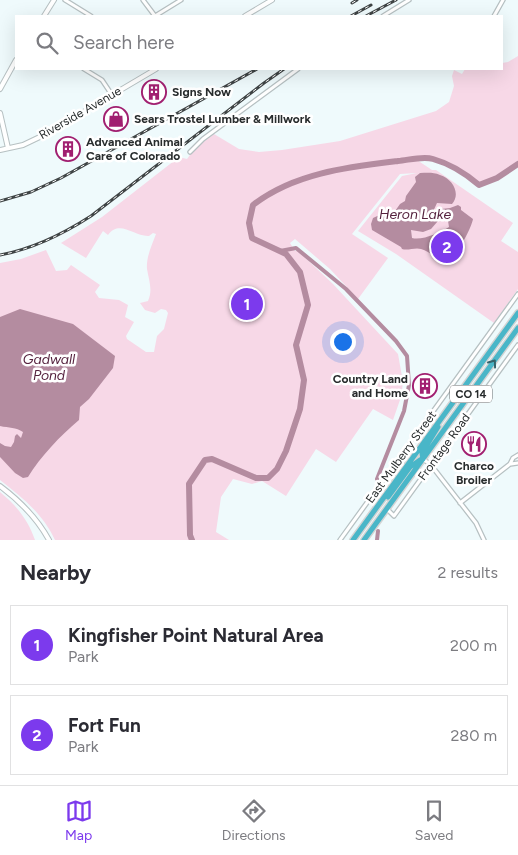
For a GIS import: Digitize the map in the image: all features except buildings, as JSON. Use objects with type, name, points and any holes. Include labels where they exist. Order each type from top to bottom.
[{"type":"highway","name":"East Mulberry Street","points":[[354,540],[518,313]]},
{"type":"highway","name":"East Mulberry Street","points":[[364,540],[518,328]]},
{"type":"highway","points":[[354,540],[410,467],[423,459],[422,453],[446,411]]},
{"type":"main road","points":[[45,15],[54,0]]},
{"type":"main road","points":[[247,15],[272,0]]},
{"type":"main road","points":[[0,88],[15,62]]},
{"type":"main road","name":"Riverside Avenue","points":[[0,150],[23,145],[46,134],[154,70]]},
{"type":"main road","points":[[0,113],[8,148]]},
{"type":"main road","points":[[0,486],[15,497],[32,515],[49,540]]},
{"type":"street","points":[[66,0],[89,15]]},
{"type":"street","points":[[143,0],[154,15]]},
{"type":"street","points":[[157,15],[181,0]]},
{"type":"street","points":[[385,15],[409,0]]},
{"type":"street","points":[[495,15],[503,0]]},
{"type":"street","points":[[86,70],[102,80],[112,95]]},
{"type":"street","points":[[190,152],[203,139],[297,70]]},
{"type":"street","points":[[340,540],[518,294]]},
{"type":"street","name":"Frontage Road","points":[[387,508],[394,516],[518,345]]},
{"type":"street","points":[[410,443],[417,451]]},
{"type":"street","points":[[460,503],[510,464],[513,458],[518,455]]},
{"type":"street","points":[[423,459],[431,464],[477,525],[484,540]]},
{"type":"street","points":[[510,464],[518,463]]},
{"type":"shaded area","points":[[518,56],[518,164],[497,178],[479,185],[450,165],[434,160],[417,160],[432,170],[436,170],[513,223],[501,241],[518,252],[518,289],[494,323],[396,254],[358,231],[402,176],[417,173],[400,174],[352,234],[388,258],[358,299],[330,269],[295,239],[290,243],[295,251],[298,251],[333,284],[398,354],[403,382],[401,397],[393,420],[373,409],[336,462],[316,449],[286,496],[262,481],[252,484],[233,479],[221,497],[216,532],[229,540],[55,540],[38,514],[0,480],[0,263],[21,259],[46,250],[56,271],[67,270],[71,265],[100,285],[95,292],[99,298],[119,300],[128,305],[125,317],[134,322],[126,336],[127,339],[146,352],[154,352],[157,336],[164,329],[168,313],[166,310],[161,309],[155,313],[145,310],[140,303],[148,301],[150,293],[147,260],[156,234],[143,236],[127,230],[117,229],[108,235],[103,231],[86,258],[61,243],[102,217],[179,157],[187,159],[195,148],[214,134],[239,149],[259,152],[340,141],[436,111],[449,102],[454,86],[452,76],[454,70],[462,74],[464,70],[503,70],[503,63]]},
{"type":"shaded area","points":[[0,492],[21,514],[35,540],[0,540]]},
{"type":"water","name":"Heron Lake","points":[[420,173],[437,174],[449,180],[456,191],[455,200],[452,204],[437,203],[431,216],[441,209],[458,205],[461,207],[461,210],[473,219],[462,243],[453,255],[448,258],[440,259],[419,249],[402,249],[372,230],[373,218],[386,212],[393,214],[400,204],[405,201],[406,196],[416,182],[415,177]],"holes":[[[438,221],[448,221],[449,227],[441,231],[426,237],[412,238],[411,230],[423,232],[431,229]]]},
{"type":"water","name":"Gadwall Pond","points":[[20,309],[73,324],[115,356],[113,368],[89,399],[80,407],[79,420],[51,447],[28,477],[23,478],[15,473],[0,457],[0,443],[11,447],[15,436],[17,434],[21,438],[23,432],[15,428],[0,426],[0,317]]},
{"type":"waterway","points":[[192,540],[190,535],[189,484],[205,460],[212,459],[256,478],[268,478],[277,469],[286,451],[300,409],[304,380],[296,345],[308,305],[300,272],[286,254],[252,238],[249,223],[253,205],[286,185],[322,173],[360,166],[429,158],[452,166],[479,185],[497,178],[518,164]]},
{"type":"waterway","points":[[280,251],[296,248],[346,289],[396,341],[407,356],[409,385],[404,411],[377,479]]},
{"type":"waterway","points":[[377,540],[378,531]]},
{"type":"railway","points":[[352,3],[357,0]]},
{"type":"railway","points":[[368,15],[396,0]]},
{"type":"railway","points":[[353,15],[371,5]]},
{"type":"railway","points":[[0,201],[31,192],[61,178],[255,70]]},
{"type":"railway","points":[[0,255],[24,249],[47,240],[91,216],[283,70]]},
{"type":"place","name":"Signs Now","points":[[154,92]]},
{"type":"place","name":"Sears Trostel Lumber & Millwork","points":[[116,119]]},
{"type":"place","name":"Advanced Animal Care of Colorado","points":[[68,149]]},
{"type":"place","name":"Fort Fun","points":[[447,247]]},
{"type":"place","name":"Kingfisher Point Natural Area","points":[[247,304]]},
{"type":"place","name":"Country Land and Home","points":[[425,386]]},
{"type":"place","name":"Charco Broiler","points":[[474,444]]}]
